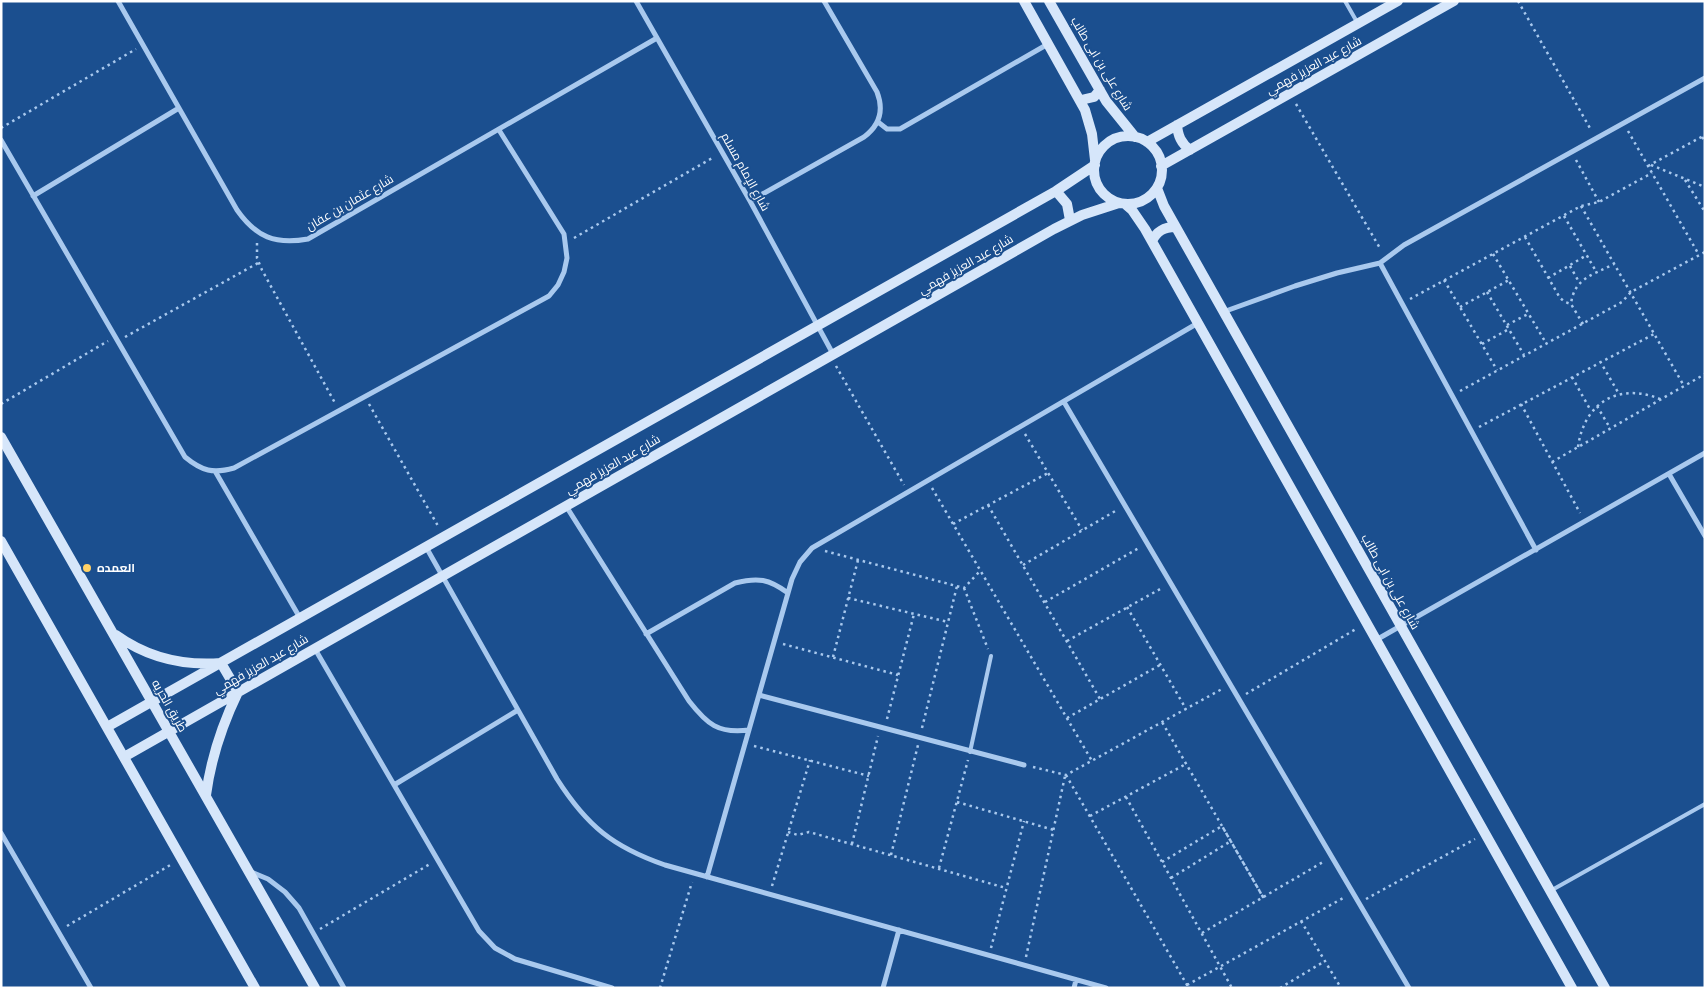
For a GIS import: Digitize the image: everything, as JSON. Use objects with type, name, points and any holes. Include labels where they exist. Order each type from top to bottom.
[{"type":"street","name":"شارع عثمان بن عفان","points":[[118,1],[246,224],[259,234],[275,240],[291,242],[308,239],[657,38]]},
{"type":"street","name":"شارع الإمام مسلم","points":[[636,1],[750,201],[832,355]]},
{"type":"street","points":[[750,201],[864,137],[878,122],[881,112],[877,92],[824,1]]},
{"type":"street","points":[[1024,1],[1081,100],[1090,127],[1096,181],[1099,188],[1111,200],[1132,204],[1146,198],[1157,188],[1161,174],[1157,153],[1147,142],[1135,138],[1127,137],[1110,141],[1104,147],[1095,163]]},
{"type":"street","name":"شارع على بن ابى طالب","points":[[1049,1],[1100,90],[1135,138]]},
{"type":"street","name":"شارع عبد العزيز فهمي","points":[[1147,142],[1398,1]]},
{"type":"street","name":"شارع عبد العزيز فهمي","points":[[1161,166],[1454,1]]},
{"type":"street","points":[[878,122],[887,129],[900,129],[1048,44]]},
{"type":"street","points":[[1224,312],[1294,286],[1380,263],[1404,245],[1705,78]]},
{"type":"street","points":[[1081,100],[1094,97],[1100,90]]},
{"type":"street","points":[[34,196],[179,108]]},
{"type":"street","points":[[1177,125],[1180,140],[1190,150]]},
{"type":"street","points":[[1,140],[185,457],[195,465],[208,470],[221,471],[234,468],[548,296],[558,285],[564,272],[567,258],[564,234],[499,130]]},
{"type":"street","name":"شارع عبد العزيز فهمي","points":[[107,727],[1056,191],[1095,163]]},
{"type":"street","name":"شارع على بن ابى طالب","points":[[1157,188],[1159,197],[1605,988]]},
{"type":"street","points":[[1056,191],[1067,204],[1070,220]]},
{"type":"street","points":[[1122,203],[1138,218],[1152,241],[1572,988]]},
{"type":"street","name":"شارع عبد العزيز فهمي","points":[[124,757],[1070,220],[1100,208],[1122,203]]},
{"type":"street","points":[[1152,241],[1161,230],[1168,227],[1176,227]]},
{"type":"street","points":[[1380,263],[1536,550]]},
{"type":"street","points":[[707,877],[792,579],[800,562],[812,548],[1198,323]]},
{"type":"street","points":[[1064,402],[1409,988]]},
{"type":"street","name":"طريق الحريه","points":[[1,438],[315,988]]},
{"type":"street","points":[[1376,640],[1705,453]]},
{"type":"street","points":[[215,471],[301,618]]},
{"type":"street","points":[[1669,474],[1705,536]]},
{"type":"street","points":[[566,506],[689,701],[708,723],[720,729],[735,732],[749,730]]},
{"type":"street","points":[[1,541],[255,988]]},
{"type":"street","points":[[426,547],[572,804],[591,824],[613,842],[638,856],[695,874],[1106,988]]},
{"type":"street","points":[[646,634],[735,584],[749,579],[763,580],[776,584],[788,593]]},
{"type":"street","points":[[112,632],[139,649],[169,660],[186,663],[221,663],[238,692],[217,742],[208,777],[206,795]]},
{"type":"street","points":[[315,648],[478,931],[495,948],[515,960],[612,988]]},
{"type":"street","points":[[759,695],[1024,765]]},
{"type":"street","points":[[394,785],[518,710]]},
{"type":"street","points":[[1,833],[91,988]]},
{"type":"street","points":[[248,871],[268,879],[285,892],[299,908],[344,988]]},
{"type":"street","points":[[883,988],[899,930]]},
{"type":"street","points":[[1074,988],[1076,980]]},
{"type":"lane","points":[[1345,1],[1358,24]]},
{"type":"lane","points":[[970,752],[991,656]]},
{"type":"lane","points":[[1550,891],[1705,804]]},
{"type":"path","points":[[1518,1],[1596,138]]},
{"type":"path","points":[[1,128],[143,45]]},
{"type":"path","points":[[1290,94],[1385,258]]},
{"type":"path","points":[[1624,123],[1699,255]]},
{"type":"path","points":[[1649,166],[1703,136],[1705,142]]},
{"type":"path","points":[[566,243],[722,152]]},
{"type":"path","points":[[1571,152],[1599,202]]},
{"type":"path","points":[[1649,166],[1705,187]]},
{"type":"path","points":[[1402,303],[1581,206],[1599,202],[1652,173]]},
{"type":"path","points":[[1685,179],[1705,212]]},
{"type":"path","points":[[1581,206],[1684,386]]},
{"type":"path","points":[[1564,216],[1597,273]]},
{"type":"path","points":[[259,234],[256,246],[259,263],[339,411]]},
{"type":"path","points":[[1525,237],[1560,298],[1571,304]]},
{"type":"path","points":[[1494,254],[1546,344]]},
{"type":"path","points":[[1452,396],[1622,302],[1631,292],[1704,254]]},
{"type":"path","points":[[1548,278],[1587,255]]},
{"type":"path","points":[[1,404],[116,339],[259,263]]},
{"type":"path","points":[[1583,324],[1571,304],[1572,296],[1580,282],[1614,264]]},
{"type":"path","points":[[1570,266],[1580,282]]},
{"type":"path","points":[[1444,280],[1497,370]]},
{"type":"path","points":[[1460,307],[1509,280]]},
{"type":"path","points":[[1487,292],[1525,356]]},
{"type":"path","points":[[1507,325],[1528,314]]},
{"type":"path","points":[[1482,344],[1509,329]]},
{"type":"path","points":[[1471,431],[1654,334]]},
{"type":"path","points":[[832,355],[908,492]]},
{"type":"path","points":[[1600,361],[1619,394]]},
{"type":"path","points":[[1552,462],[1705,374]]},
{"type":"path","points":[[1572,377],[1591,412]]},
{"type":"path","points":[[1578,447],[1584,422],[1597,406],[1608,399],[1619,394],[1633,392],[1647,394],[1661,400]]},
{"type":"path","points":[[365,396],[444,537]]},
{"type":"path","points":[[1521,404],[1585,522]]},
{"type":"path","points":[[1597,406],[1610,428]]},
{"type":"path","points":[[1020,427],[1082,530]]},
{"type":"path","points":[[954,524],[1048,473]]},
{"type":"path","points":[[928,480],[1092,761]]},
{"type":"path","points":[[988,505],[1100,699]]},
{"type":"path","points":[[1023,565],[1124,505]]},
{"type":"path","points":[[1045,602],[1147,543]]},
{"type":"path","points":[[812,548],[964,588]]},
{"type":"path","points":[[833,657],[858,560]]},
{"type":"path","points":[[964,588],[980,571]]},
{"type":"path","points":[[1067,641],[1170,583]]},
{"type":"path","points":[[891,855],[957,586]]},
{"type":"path","points":[[964,588],[991,656]]},
{"type":"path","points":[[848,598],[948,622]]},
{"type":"path","points":[[1127,607],[1186,709]]},
{"type":"path","points":[[852,844],[868,776],[914,614]]},
{"type":"path","points":[[1239,699],[1367,623]]},
{"type":"path","points":[[774,641],[898,675]]},
{"type":"path","points":[[1067,718],[1160,665]]},
{"type":"path","points":[[1024,765],[1066,775],[1230,684]]},
{"type":"path","points":[[1162,722],[1262,897]]},
{"type":"path","points":[[745,744],[868,776]]},
{"type":"path","points":[[939,869],[970,752]]},
{"type":"path","points":[[769,894],[810,760]]},
{"type":"path","points":[[1090,816],[1186,764]]},
{"type":"path","points":[[1066,775],[1187,986],[1353,892]]},
{"type":"path","points":[[1024,965],[1066,775]]},
{"type":"path","points":[[1126,797],[1232,988]]},
{"type":"path","points":[[956,802],[1054,830]]},
{"type":"path","points":[[989,955],[1024,821]]},
{"type":"path","points":[[1162,862],[1222,826]]},
{"type":"path","points":[[788,832],[798,835],[809,832],[1006,888]]},
{"type":"path","points":[[1359,903],[1485,833]]},
{"type":"path","points":[[1171,878],[1231,841]]},
{"type":"path","points":[[1202,933],[1332,856]]},
{"type":"path","points":[[58,931],[182,858]]},
{"type":"path","points":[[313,933],[437,860]]},
{"type":"path","points":[[660,988],[695,874]]},
{"type":"path","points":[[1302,921],[1341,988]]},
{"type":"path","points":[[1280,988],[1325,961]]},
{"type":"place","name":"العمده","points":[[87,568]]}]
